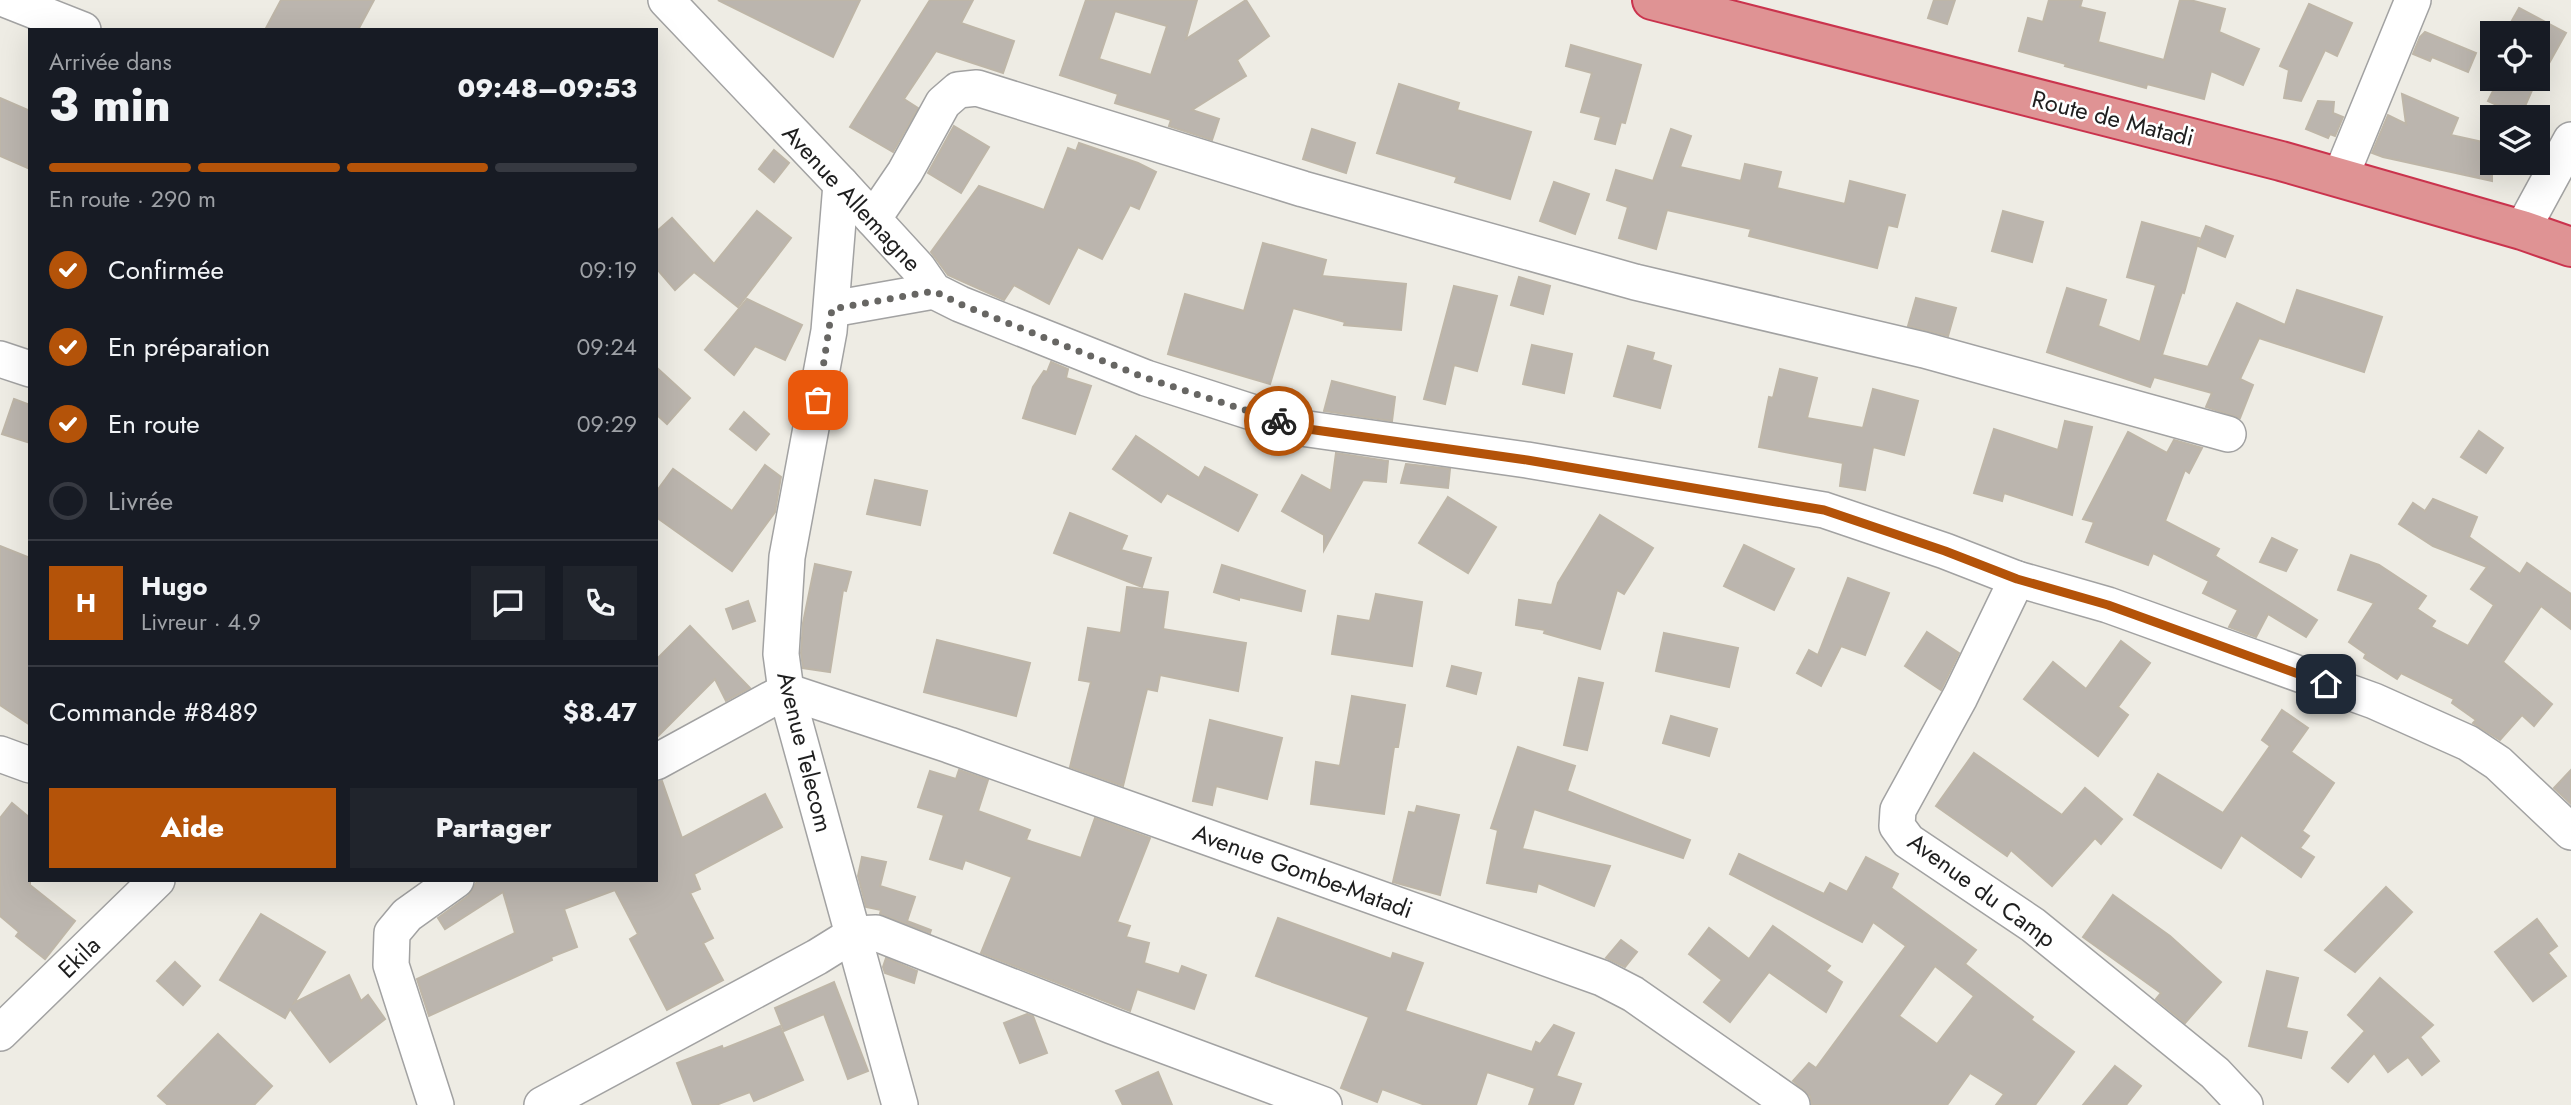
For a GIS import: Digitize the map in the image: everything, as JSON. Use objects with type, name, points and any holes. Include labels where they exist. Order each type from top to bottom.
[{"type":"highway","name":"Route de Matadi","points":[[1652,0],[2340,178],[2522,230],[2571,247]]},
{"type":"street","points":[[7,0],[78,28]]},
{"type":"street","name":"Avenue Allemagne","points":[[666,0],[841,184],[918,268],[934,291],[960,304],[1146,378],[1301,428],[1527,460],[1824,510],[1945,551],[2017,579],[2108,605],[2361,697],[2468,743],[2498,763],[2571,832]]},
{"type":"street","points":[[2340,178],[2413,0]]},
{"type":"street","points":[[873,219],[905,172],[943,103],[958,90],[976,88],[1303,189],[1635,282],[1924,350],[2228,434]]},
{"type":"street","points":[[2522,230],[2571,140]]},
{"type":"street","name":"Avenue Telecom","points":[[841,184],[832,309],[810,446],[787,556],[780,654],[786,691],[900,1105]]},
{"type":"street","points":[[832,309],[934,291]]},
{"type":"street","points":[[0,359],[28,368]]},
{"type":"street","name":"Avenue du Camp","points":[[2017,579],[1960,697],[1898,810],[1897,826],[1908,841],[2033,925],[2215,1073],[2245,1105]]},
{"type":"street","points":[[658,761],[786,691]]},
{"type":"street","name":"Avenue Gombe-Matadi","points":[[786,691],[949,745],[1602,978],[1633,994],[1792,1105]]},
{"type":"street","points":[[0,754],[28,764]]},
{"type":"street","name":"Ekila","points":[[0,1033],[155,882]]},
{"type":"street","points":[[436,1105],[391,965],[392,933],[407,915],[442,884]]},
{"type":"street","points":[[542,1105],[817,957],[854,933],[876,933],[1112,1026],[1324,1105]]},
{"type":"building","points":[[281,0],[374,0],[359,28],[266,28]]},
{"type":"building","points":[[718,0],[860,0],[833,57]]},
{"type":"building","points":[[930,0],[973,0],[961,23],[1014,41],[1003,73],[936,51],[904,99],[918,108],[893,152],[850,127]]},
{"type":"building","points":[[1086,0],[1197,0],[1186,39],[1246,0],[1269,36],[1237,60],[1246,76],[1192,110],[1219,119],[1212,140],[1169,126],[1171,120],[1115,103],[1118,94],[1060,75]],"holes":[[[1115,11],[1167,26],[1151,75],[1099,59]]]},
{"type":"building","points":[[1934,0],[1955,0],[1947,24],[1928,18]]},
{"type":"building","points":[[2049,0],[2082,0],[2080,7],[2105,13],[2098,42],[2164,60],[2180,0],[2225,9],[2219,32],[2259,49],[2243,85],[2211,71],[2204,99],[2147,84],[2146,88],[2019,51],[2028,18],[2043,22]]},
{"type":"building","points":[[2309,4],[2352,23],[2337,56],[2325,50],[2301,101],[2284,98],[2289,70],[2280,66]]},
{"type":"building","points":[[2519,8],[2543,21],[2512,21]]},
{"type":"building","points":[[2550,24],[2566,33],[2550,62]]},
{"type":"building","points":[[2425,32],[2476,53],[2468,72],[2432,57],[2430,61],[2413,54]]},
{"type":"building","points":[[1571,45],[1641,65],[1625,123],[1621,122],[1615,144],[1595,139],[1601,117],[1581,112],[1592,73],[1566,66]]},
{"type":"building","points":[[1399,84],[1459,103],[1457,110],[1531,132],[1510,199],[1455,182],[1457,177],[1377,153]]},
{"type":"building","points":[[2493,91],[2532,91],[2526,105],[2497,105],[2488,101]]},
{"type":"building","points":[[2402,94],[2458,118],[2451,135],[2480,141],[2480,175],[2492,175],[2492,181],[2372,153],[2388,115],[2406,124]]},
{"type":"building","points":[[0,98],[28,110],[28,168],[0,156]]},
{"type":"building","points":[[2318,101],[2334,102],[2333,113],[2343,117],[2335,136],[2330,134],[2328,138],[2306,129]]},
{"type":"building","points":[[954,126],[989,147],[961,193],[928,173]]},
{"type":"building","points":[[1312,129],[1355,143],[1346,173],[1303,159]]},
{"type":"building","points":[[1671,129],[1691,136],[1680,167],[1741,181],[1745,164],[1781,172],[1777,188],[1845,204],[1850,181],[1905,195],[1897,227],[1888,225],[1877,268],[1749,236],[1751,229],[1667,210],[1656,249],[1619,238],[1628,207],[1607,200],[1616,170],[1653,181]]},
{"type":"building","points":[[1079,143],[1156,172],[1139,209],[1130,205],[1102,259],[1078,247],[1049,304],[1014,285],[1004,300],[948,275],[931,252],[979,186],[1044,210],[1068,148],[1076,151]]},
{"type":"building","points":[[774,150],[789,163],[774,182],[759,169]]},
{"type":"building","points":[[1554,182],[1589,194],[1575,234],[1540,221]]},
{"type":"building","points":[[757,211],[791,238],[738,307],[694,272],[675,290],[658,270],[658,230],[672,218],[714,264]]},
{"type":"building","points":[[2003,211],[2043,222],[2032,262],[1992,251]]},
{"type":"building","points":[[2142,222],[2199,238],[2184,293],[2182,292],[2162,355],[2208,367],[2237,303],[2285,325],[2297,290],[2382,317],[2364,372],[2259,338],[2240,379],[2253,385],[2240,418],[2206,407],[2212,393],[2154,377],[2150,387],[2047,352],[2067,288],[2106,300],[2098,326],[2140,342],[2156,285],[2127,277]]},
{"type":"building","points":[[2206,226],[2233,236],[2225,257],[2198,246]]},
{"type":"building","points":[[1263,243],[1326,260],[1322,276],[1406,284],[1401,330],[1344,325],[1345,322],[1293,308],[1270,384],[1168,354],[1185,294],[1244,311]]},
{"type":"building","points":[[1519,277],[1550,286],[1543,314],[1511,305]]},
{"type":"building","points":[[1454,286],[1497,296],[1477,371],[1454,365],[1445,404],[1424,399]]},
{"type":"building","points":[[1916,298],[1956,308],[1948,336],[1908,326]]},
{"type":"building","points":[[747,299],[802,325],[785,360],[755,346],[734,375],[705,350]]},
{"type":"building","points":[[1532,345],[1572,354],[1564,393],[1523,384]]},
{"type":"building","points":[[1628,346],[1654,353],[1652,360],[1671,366],[1660,408],[1614,396]]},
{"type":"building","points":[[1051,362],[1068,369],[1066,378],[1091,386],[1075,434],[1023,418],[1033,387],[1044,371],[1047,372]]},
{"type":"building","points":[[658,369],[690,398],[667,424],[658,416]]},
{"type":"building","points":[[1780,369],[1817,378],[1807,418],[1863,428],[1873,389],[1918,401],[1904,455],[1873,447],[1865,490],[1840,486],[1843,463],[1759,447],[1769,397],[1773,398]]},
{"type":"building","points":[[1332,381],[1395,397],[1392,421],[1324,411]]},
{"type":"building","points":[[14,399],[28,404],[28,442],[2,434]]},
{"type":"building","points":[[744,412],[769,434],[756,450],[730,429]]},
{"type":"building","points":[[2065,421],[2092,427],[2072,515],[2004,493],[2002,501],[1974,493],[1994,429],[2058,450]]},
{"type":"building","points":[[2479,431],[2503,448],[2486,473],[2461,457]]},
{"type":"building","points":[[2128,432],[2167,453],[2174,440],[2202,448],[2189,473],[2185,470],[2165,521],[2219,549],[2215,556],[2317,620],[2306,637],[2268,614],[2256,637],[2229,627],[2238,610],[2203,593],[2209,581],[2153,553],[2148,565],[2086,542],[2094,522],[2083,519]]},
{"type":"building","points":[[1136,436],[1199,478],[1205,467],[1257,495],[1238,531],[1167,493],[1161,502],[1113,469]]},
{"type":"building","points":[[1336,453],[1388,461],[1386,482],[1363,480],[1324,550],[1324,535],[1282,511],[1302,475],[1331,491]]},
{"type":"building","points":[[1406,464],[1450,469],[1448,488],[1401,483]]},
{"type":"building","points":[[765,465],[781,477],[775,512],[732,571],[658,518],[658,489],[673,469],[732,511]]},
{"type":"building","points":[[875,480],[927,491],[920,525],[867,514]]},
{"type":"building","points":[[1448,497],[1496,527],[1468,573],[1419,543]]},
{"type":"building","points":[[2433,499],[2477,517],[2469,537],[2520,574],[2527,563],[2571,594],[2571,629],[2541,606],[2503,662],[2552,704],[2534,726],[2522,715],[2500,740],[2473,723],[2476,720],[2452,703],[2454,699],[2401,673],[2397,679],[2364,658],[2366,654],[2349,642],[2374,603],[2338,590],[2351,555],[2379,565],[2426,596],[2417,609],[2435,621],[2431,627],[2468,646],[2494,605],[2471,589],[2487,567],[2433,546],[2399,524],[2413,503],[2425,511]]},
{"type":"building","points":[[1070,513],[1127,536],[1121,550],[1151,558],[1142,587],[1054,553]]},
{"type":"building","points":[[1600,515],[1653,548],[1624,594],[1617,590],[1600,649],[1544,633],[1545,630],[1516,625],[1519,600],[1552,605],[1558,583]]},
{"type":"building","points":[[2272,538],[2297,550],[2286,571],[2260,562]]},
{"type":"building","points":[[1744,545],[1794,569],[1774,610],[1724,586]]},
{"type":"building","points":[[0,546],[28,557],[28,724],[0,705]]},
{"type":"building","points":[[815,564],[851,572],[846,591],[843,590],[830,672],[803,668],[803,623]]},
{"type":"building","points":[[1222,565],[1305,591],[1301,611],[1239,597],[1239,600],[1214,592]]},
{"type":"building","points":[[1848,578],[1889,593],[1865,655],[1841,646],[1821,686],[1797,673],[1809,650],[1818,655]]},
{"type":"building","points":[[1127,587],[1168,592],[1163,629],[1246,643],[1238,691],[1160,675],[1157,691],[1147,689],[1123,786],[1070,767],[1091,682],[1079,680],[1088,628],[1121,633]]},
{"type":"building","points":[[1376,594],[1422,602],[1412,666],[1332,654],[1338,616],[1370,621]]},
{"type":"building","points":[[748,601],[755,621],[733,629],[726,609]]},
{"type":"building","points":[[690,626],[750,688],[726,701],[715,679],[658,736],[658,658]]},
{"type":"building","points":[[1927,632],[1959,653],[1941,690],[1905,666]]},
{"type":"building","points":[[1664,633],[1738,648],[1729,687],[1656,671]]},
{"type":"building","points":[[937,640],[1030,663],[1016,716],[924,692]]},
{"type":"building","points":[[2121,641],[2150,663],[2118,707],[2128,715],[2098,756],[2024,699],[2053,662],[2086,689]]},
{"type":"building","points":[[1452,666],[1481,673],[1476,694],[1447,686]]},
{"type":"building","points":[[1579,678],[1603,683],[1587,750],[1564,745]]},
{"type":"building","points":[[1352,696],[1405,705],[1398,747],[1394,747],[1384,814],[1311,804],[1316,762],[1340,766]]},
{"type":"building","points":[[2282,710],[2308,728],[2291,752],[2334,783],[2302,831],[2309,836],[2300,848],[2314,857],[2301,877],[2241,835],[2221,868],[2134,815],[2158,774],[2223,813],[2270,746],[2262,740]]},
{"type":"building","points":[[1671,716],[1717,729],[1709,756],[1663,743]]},
{"type":"building","points":[[1210,720],[1282,738],[1267,799],[1216,786],[1212,805],[1193,801]]},
{"type":"building","points":[[1518,747],[1575,766],[1567,791],[1690,840],[1683,858],[1534,809],[1522,849],[1610,866],[1594,906],[1538,883],[1536,892],[1487,883],[1498,830],[1491,828]]},
{"type":"building","points":[[1974,753],[2062,815],[2085,788],[2122,819],[2101,844],[2095,838],[2052,886],[2011,850],[2007,856],[1936,806]]},
{"type":"building","points":[[959,770],[988,780],[978,811],[1030,830],[1026,840],[1081,858],[1095,818],[1150,838],[1117,922],[1130,926],[1126,937],[1149,943],[1144,963],[1179,974],[1182,966],[1206,975],[1194,1009],[1137,989],[1130,1011],[981,953],[1012,877],[965,860],[962,869],[930,859],[944,815],[918,807],[930,771],[956,779]]},
{"type":"building","points":[[2571,770],[2571,804],[2554,788]]},
{"type":"building","points":[[662,781],[682,838],[765,794],[782,827],[694,874],[700,889],[690,893],[713,938],[703,943],[723,980],[667,1010],[630,939],[638,934],[615,890],[564,909],[577,947],[429,1016],[417,979],[515,933],[503,892],[445,929],[438,918],[468,896],[477,882],[658,882],[658,782]]},
{"type":"building","points":[[12,803],[28,816],[28,882],[75,921],[45,959],[16,936],[19,932],[0,916],[0,818]]},
{"type":"building","points":[[1417,806],[1459,815],[1440,895],[1393,882],[1409,812],[1415,813]]},
{"type":"building","points":[[1739,854],[1824,894],[1830,883],[1847,892],[1866,857],[1898,874],[1891,888],[1976,950],[1965,964],[2033,1017],[2031,1020],[2074,1052],[2035,1105],[1996,1105],[2004,1094],[1970,1073],[1947,1105],[1812,1105],[1810,1096],[1793,1081],[1809,1063],[1816,1068],[1906,946],[1873,922],[1862,942],[1730,874]],"holes":[[[1935,966],[1974,996],[1937,1044],[1899,1016]]]},
{"type":"building","points":[[862,857],[886,862],[880,886],[915,897],[907,921],[931,930],[930,933],[880,914],[881,910],[866,907],[858,876]]},
{"type":"building","points":[[2386,887],[2412,912],[2355,972],[2325,950]]},
{"type":"building","points":[[2113,895],[2170,936],[2221,982],[2185,1023],[2156,999],[2161,993],[2083,937]]},
{"type":"building","points":[[261,914],[325,952],[294,1003],[349,975],[361,1001],[368,995],[385,1019],[330,1062],[290,1009],[285,1018],[220,980]]},
{"type":"building","points":[[1278,918],[1391,959],[1393,953],[1423,963],[1405,1011],[1532,1052],[1536,1042],[1540,1044],[1554,1025],[1574,1033],[1556,1076],[1581,1084],[1573,1105],[1529,1105],[1535,1088],[1487,1072],[1476,1105],[1425,1105],[1382,1089],[1377,1102],[1341,1088],[1369,1017],[1256,976]]},
{"type":"building","points":[[2537,919],[2557,946],[2548,953],[2566,976],[2533,1001],[2495,952]]},
{"type":"building","points":[[1773,926],[1830,966],[1826,971],[1842,982],[1826,1012],[1769,972],[1730,1022],[1704,1002],[1722,980],[1689,954],[1709,928],[1749,959]]},
{"type":"building","points":[[1621,940],[1637,952],[1625,967],[1606,958]]},
{"type":"building","points":[[886,958],[917,971],[914,983],[885,973],[883,967]]},
{"type":"building","points":[[175,962],[200,986],[183,1005],[157,981]]},
{"type":"building","points":[[2267,971],[2298,978],[2286,1028],[2307,1032],[2301,1058],[2249,1046]]},
{"type":"building","points":[[2380,978],[2433,1025],[2420,1037],[2439,1061],[2422,1075],[2408,1057],[2388,1072],[2374,1053],[2348,1082],[2332,1068],[2365,1031],[2348,1015]]},
{"type":"building","points":[[834,982],[868,1071],[848,1079],[824,1014],[784,1031],[775,1008]]},
{"type":"building","points":[[1027,1014],[1033,1016],[1047,1053],[1020,1063],[1004,1023]]},
{"type":"building","points":[[780,1026],[803,1080],[754,1101],[750,1092],[716,1105],[693,1105],[677,1063],[722,1046],[723,1049]]},
{"type":"building","points":[[218,1034],[272,1086],[254,1105],[168,1105],[158,1096]]},
{"type":"building","points":[[2115,1066],[2141,1086],[2126,1105],[2083,1105]]},
{"type":"building","points":[[1158,1072],[1172,1105],[1123,1105],[1116,1091]]},
{"type":"way so far","points":[[818,400],[832,309],[934,291],[960,304],[1146,378],[1279,421]]},
{"type":"route","points":[[1279,421],[1301,428],[1527,460],[1824,510],[1945,551],[2017,579],[2108,605],[2326,684]]}]
